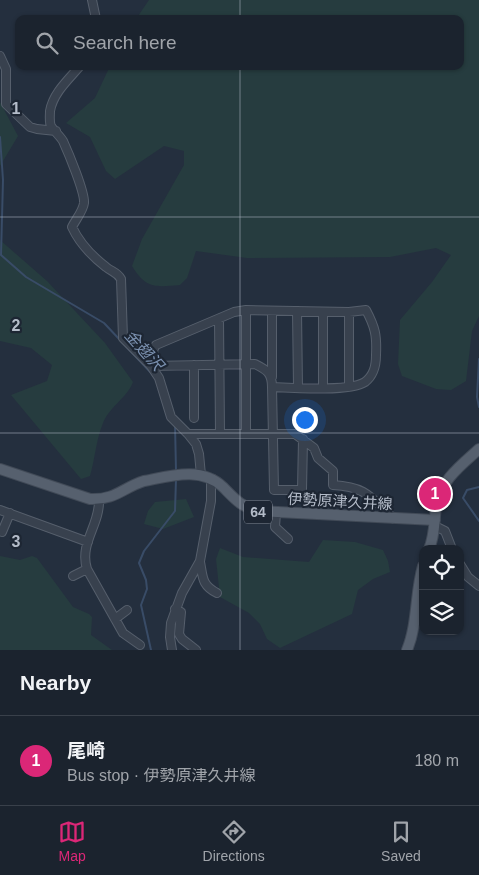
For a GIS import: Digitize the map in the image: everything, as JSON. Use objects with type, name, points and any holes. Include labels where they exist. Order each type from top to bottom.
[{"type":"main road","points":[[430,545],[438,499],[445,483],[479,449]]},
{"type":"main road","name":"伊勢原津久井線","points":[[0,469],[80,497],[99,500],[114,497],[144,481],[194,474],[213,479],[242,505],[258,512],[435,523]]},
{"type":"main road","points":[[408,650],[414,627],[419,579]]},
{"type":"street","points":[[92,0],[95,15]]},
{"type":"street","points":[[0,56],[6,69],[6,104],[30,127],[56,131]]},
{"type":"street","points":[[77,70],[62,87],[51,108],[51,126],[67,150],[84,199],[72,227],[86,247],[107,268],[118,274],[122,279],[123,338],[153,365],[171,417],[196,444],[201,475]]},
{"type":"street","points":[[153,365],[153,350],[156,345],[234,312],[246,310],[323,312],[366,310],[375,328],[377,338],[374,371],[364,382],[349,387],[272,387]]},
{"type":"street","points":[[246,310],[246,434]]},
{"type":"street","points":[[272,311],[274,490],[302,490],[303,439]]},
{"type":"street","points":[[297,311],[298,388]]},
{"type":"street","points":[[323,312],[323,388]]},
{"type":"street","points":[[349,312],[349,387]]},
{"type":"street","points":[[219,319],[220,434]]},
{"type":"street","points":[[153,365],[255,364],[272,378]]},
{"type":"street","points":[[194,365],[194,418]]},
{"type":"street","points":[[188,434],[296,434],[314,448],[318,458],[333,471],[333,485],[363,490],[394,519]]},
{"type":"street","points":[[172,650],[170,629],[176,609],[200,561],[213,479]]},
{"type":"street","points":[[99,500],[98,510],[84,551],[87,569],[123,633],[140,645]]},
{"type":"street","points":[[0,510],[88,542]]},
{"type":"street","points":[[2,532],[10,513]]},
{"type":"street","points":[[276,513],[275,527],[288,539]]},
{"type":"street","points":[[435,523],[445,532],[450,545]]},
{"type":"street","points":[[200,561],[200,573],[205,583],[217,593]]},
{"type":"street","points":[[74,576],[87,569]]},
{"type":"street","points":[[464,570],[479,586]]},
{"type":"street","points":[[176,609],[181,612],[179,634],[182,639],[196,650]]},
{"type":"street","points":[[115,619],[127,610]]},
{"type":"green space","points":[[149,0],[479,0],[479,316],[472,331],[466,381],[451,390],[436,389],[402,376],[398,364],[400,320],[432,282],[451,255],[436,248],[390,257],[247,258],[196,251],[187,278],[180,285],[152,285],[142,279],[132,266],[142,239],[184,165],[184,151],[164,146],[115,179],[106,171],[90,137],[66,123],[95,98],[108,70],[464,70],[464,15],[139,15]]},
{"type":"green space","points":[[0,102],[18,136],[0,166]]},
{"type":"green space","points":[[0,240],[47,281],[105,343],[133,382],[127,393],[103,423],[90,476],[81,479],[11,395],[47,381],[52,365],[31,348],[0,341]]},
{"type":"green space","points":[[186,499],[194,517],[163,529],[144,524],[148,511],[155,502]]},
{"type":"green space","points":[[323,540],[355,542],[383,550],[388,561],[390,572],[373,579],[358,590],[352,614],[280,648],[267,639],[260,624],[249,613],[220,597],[216,559],[220,548],[243,557],[309,562]]},
{"type":"green space","points":[[0,556],[20,560],[32,556],[37,558],[73,607],[92,617],[91,635],[112,650],[0,650]]},
{"type":"waterway","name":"金翅沢","points":[[0,137],[3,180],[1,255],[26,277],[104,323],[154,376]]},
{"type":"waterway","points":[[479,359],[477,397],[479,407]]},
{"type":"waterway","name":"金翅沢","points":[[175,424],[176,471]]},
{"type":"waterway","name":"金翅沢","points":[[151,650],[141,605],[147,589],[146,580],[139,563],[144,551],[175,511],[176,479]]},
{"type":"waterway","points":[[479,487],[467,490],[463,498],[479,521]]},
{"type":"place","name":"尾崎","points":[[435,494]]}]
